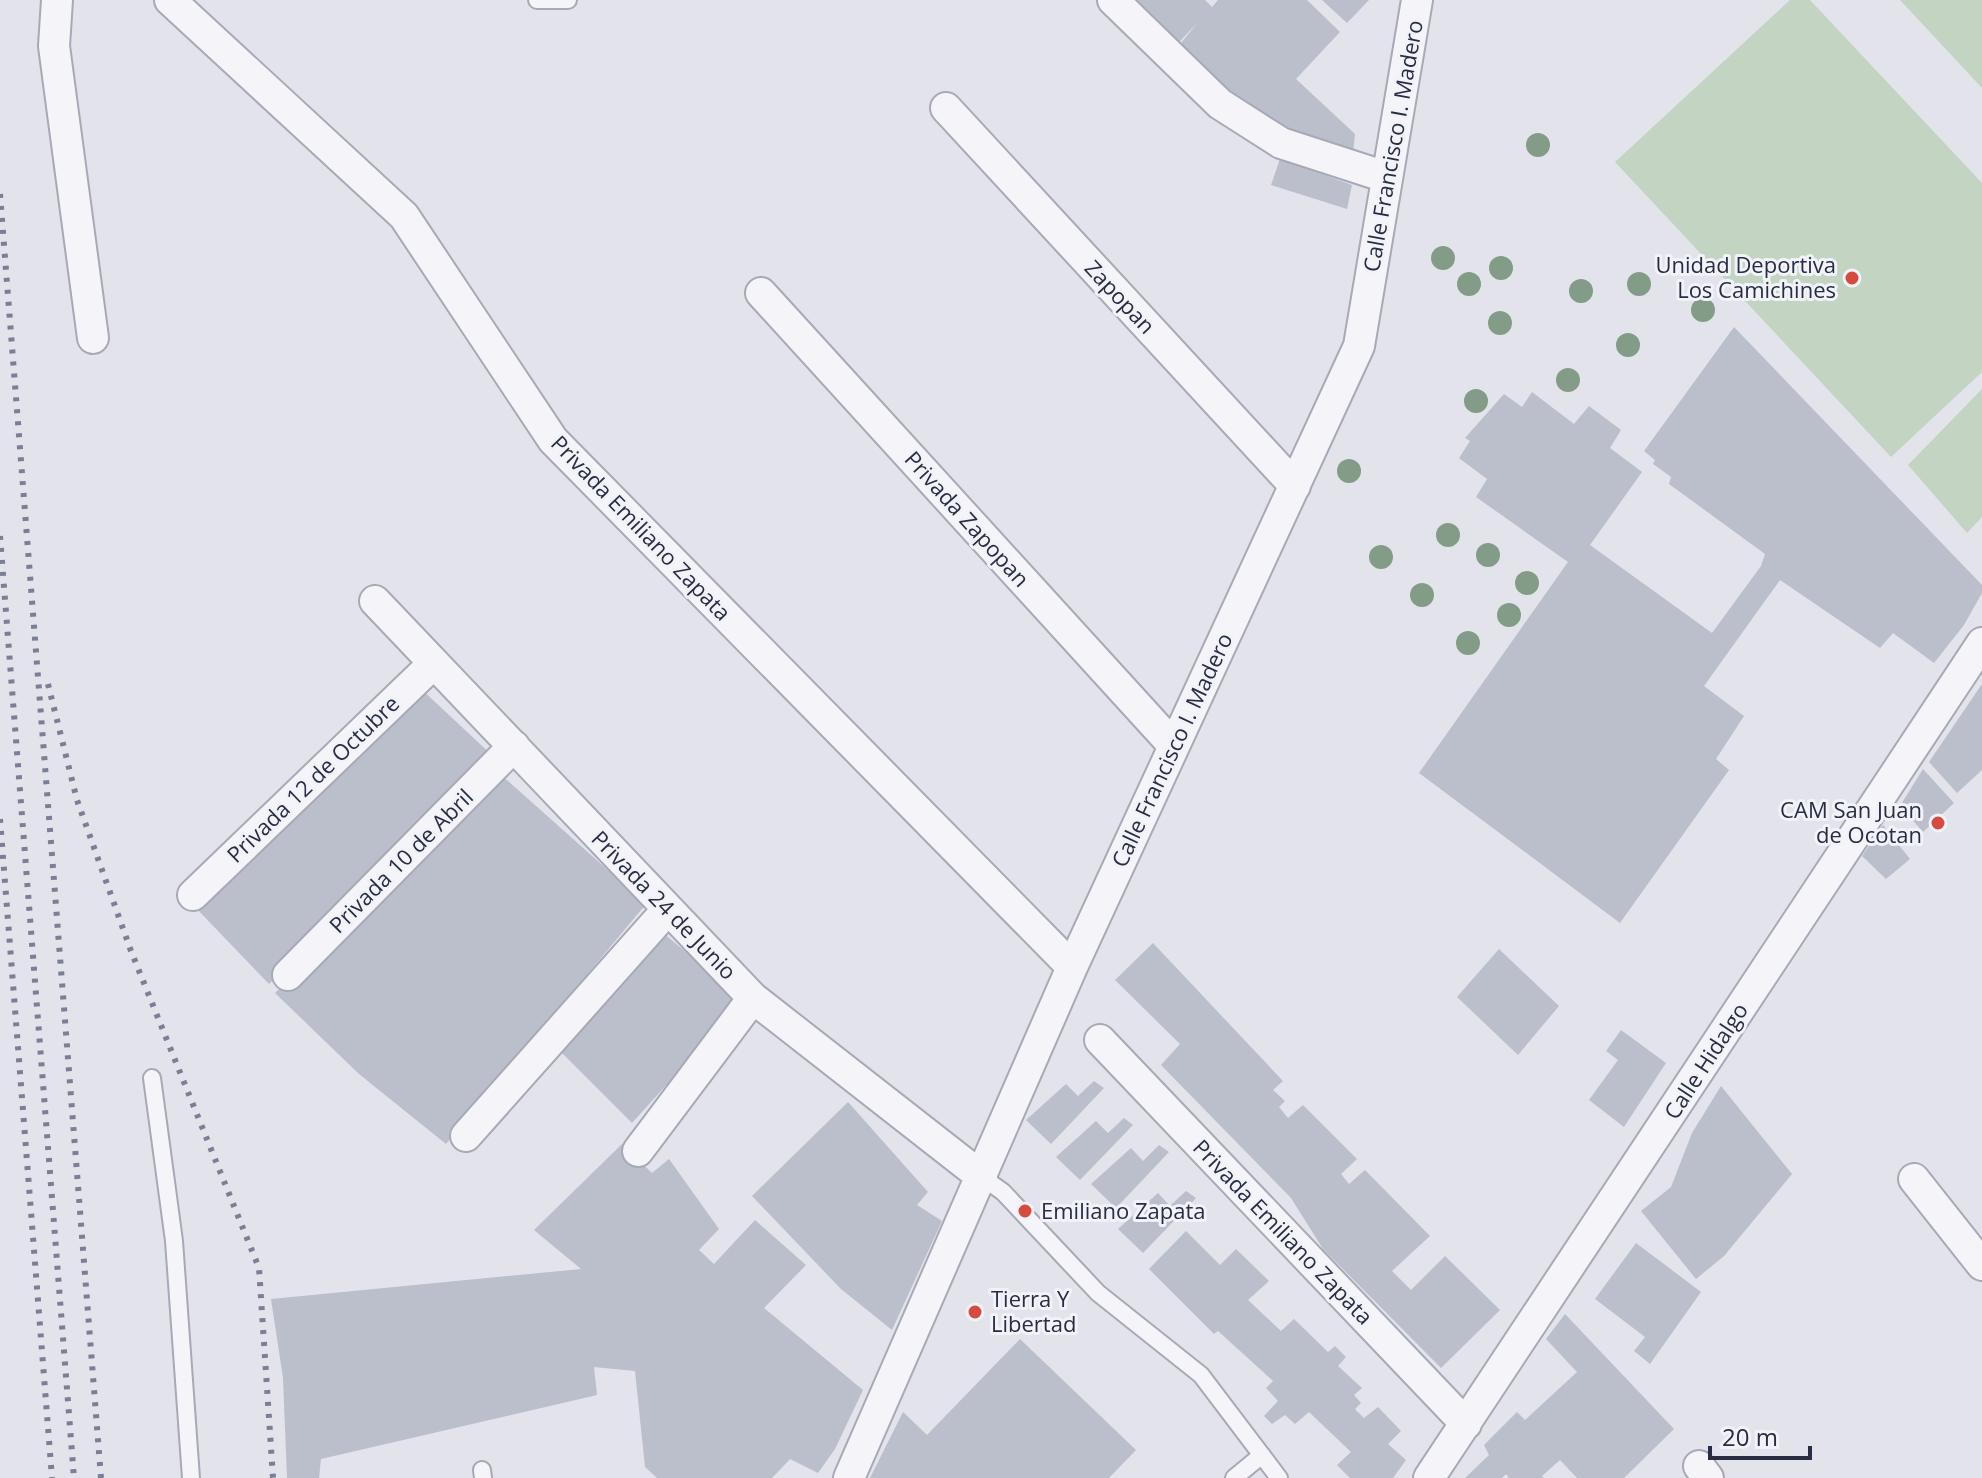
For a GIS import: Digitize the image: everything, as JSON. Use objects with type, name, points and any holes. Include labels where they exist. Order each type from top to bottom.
[{"type":"street","points":[[57,0],[54,46],[93,338]]},
{"type":"street","name":"Privada Emiliano Zapata","points":[[170,0],[404,216],[553,440],[1072,967]]},
{"type":"street","points":[[1113,0],[1232,112],[1281,143],[1386,177]]},
{"type":"street","name":"Calle Francisco I. Madero","points":[[849,1478],[1072,967],[1359,346],[1417,0]]},
{"type":"street","name":"Zapopan","points":[[946,108],[1295,486]]},
{"type":"street","name":"Privada Zapopan","points":[[761,293],[1173,745]]},
{"type":"street","name":"Privada 24 de Junio","points":[[375,601],[753,998],[982,1177]]},
{"type":"street","name":"Calle Hidalgo","points":[[1429,1478],[1982,643]]},
{"type":"street","name":"Privada 12 de Octubre","points":[[193,895],[434,663]]},
{"type":"street","name":"Privada 10 de Abril","points":[[288,975],[514,746]]},
{"type":"street","points":[[466,1136],[668,909]]},
{"type":"street","points":[[638,1151],[753,998]]},
{"type":"street","name":"Privada Emiliano Zapata","points":[[1100,1040],[1466,1424]]},
{"type":"street","points":[[1914,1179],[1982,1265]]},
{"type":"lane","points":[[537,0],[568,0]]},
{"type":"lane","points":[[152,1078],[174,1241],[191,1478]]},
{"type":"lane","points":[[982,1177],[1003,1192],[1098,1293],[1201,1375],[1279,1478]]},
{"type":"lane","points":[[1234,1478],[1262,1455]]},
{"type":"green space","name":"Unidad Deportiva Los Camichines","points":[[1790,0],[1810,0],[1982,183],[1982,372],[1891,457],[1615,162]]},
{"type":"green space","points":[[1900,0],[1982,0],[1982,88]]},
{"type":"green space","points":[[1982,389],[1982,517],[1967,533],[1908,465]]},
{"type":"building","points":[[1117,0],[1205,0],[1212,7],[1218,0],[1307,0],[1340,32],[1296,79],[1355,134],[1352,163],[1284,138],[1172,54],[1198,22],[1169,53]]},
{"type":"building","points":[[1322,0],[1369,0],[1347,23]]},
{"type":"building","points":[[1280,159],[1352,185],[1347,209],[1271,185]]},
{"type":"building","points":[[1734,327],[1982,585],[1982,593],[1964,625],[1934,663],[1893,633],[1880,648],[1780,580],[1704,686],[1744,716],[1716,759],[1729,770],[1620,923],[1419,773],[1568,562],[1476,497],[1487,479],[1459,458],[1470,441],[1465,438],[1504,394],[1522,407],[1532,392],[1574,424],[1589,406],[1621,430],[1610,448],[1642,472],[1590,545],[1712,633],[1761,566],[1765,554],[1669,484],[1671,477],[1653,464],[1655,460],[1644,451]]},
{"type":"building","points":[[1982,684],[1982,770],[1957,793],[1929,762]]},
{"type":"building","points":[[419,687],[495,758],[269,984],[195,907]]},
{"type":"building","points":[[1923,769],[1954,803],[1923,832],[1900,806]]},
{"type":"building","points":[[499,773],[646,904],[446,1144],[359,1074],[275,993]]},
{"type":"building","points":[[1883,825],[1910,859],[1886,879],[1862,856]]},
{"type":"building","points":[[662,932],[743,1000],[632,1123],[555,1046]]},
{"type":"building","points":[[1153,943],[1283,1081],[1273,1090],[1285,1101],[1279,1107],[1288,1118],[1303,1105],[1357,1159],[1341,1174],[1349,1184],[1365,1170],[1430,1236],[1392,1271],[1411,1290],[1445,1256],[1500,1310],[1441,1368],[1323,1249],[1291,1198],[1161,1065],[1180,1044],[1115,980]]},
{"type":"building","points":[[1499,949],[1559,1006],[1518,1055],[1457,997]]},
{"type":"building","points":[[1621,1030],[1666,1063],[1624,1127],[1589,1100],[1618,1060],[1606,1051]]},
{"type":"building","points":[[1094,1081],[1104,1088],[1051,1144],[1026,1120],[1066,1084],[1078,1096]]},
{"type":"building","points":[[1721,1086],[1792,1174],[1724,1256],[1696,1279],[1641,1211],[1671,1187],[1692,1133]]},
{"type":"building","points":[[848,1102],[928,1192],[917,1205],[942,1221],[892,1330],[841,1289],[752,1196]]},
{"type":"building","points":[[1124,1118],[1133,1125],[1080,1180],[1056,1157],[1096,1121],[1108,1133]]},
{"type":"building","points":[[622,1144],[652,1173],[669,1159],[719,1229],[699,1250],[714,1264],[755,1220],[806,1265],[764,1308],[863,1390],[835,1449],[818,1473],[790,1459],[772,1478],[657,1478],[645,1467],[635,1371],[594,1367],[597,1395],[321,1459],[319,1478],[287,1478],[283,1378],[271,1299],[581,1269],[534,1230]]},
{"type":"building","points":[[1159,1145],[1169,1152],[1116,1208],[1091,1184],[1131,1148],[1143,1161]]},
{"type":"building","points":[[1186,1191],[1196,1198],[1143,1253],[1118,1229],[1158,1193],[1170,1206]]},
{"type":"building","points":[[1186,1231],[1220,1265],[1236,1249],[1269,1281],[1248,1300],[1281,1331],[1294,1319],[1328,1352],[1335,1346],[1346,1357],[1338,1366],[1362,1388],[1354,1395],[1361,1403],[1355,1409],[1364,1418],[1378,1407],[1401,1431],[1388,1444],[1406,1460],[1393,1478],[1350,1478],[1337,1465],[1351,1452],[1309,1412],[1295,1424],[1285,1415],[1272,1424],[1264,1416],[1278,1401],[1266,1388],[1273,1381],[1218,1331],[1214,1334],[1149,1269]]},
{"type":"building","points":[[1636,1243],[1701,1292],[1650,1364],[1634,1351],[1645,1337],[1595,1299]]},
{"type":"building","points":[[1565,1314],[1674,1429],[1624,1478],[1577,1478],[1560,1460],[1542,1476],[1544,1478],[1509,1478],[1506,1474],[1502,1478],[1465,1478],[1489,1455],[1484,1445],[1517,1412],[1525,1420],[1577,1372],[1546,1339]]},
{"type":"building","points":[[1020,1339],[1136,1450],[1109,1478],[870,1478],[903,1412],[927,1435]]},
{"type":"railway","points":[[0,194],[101,1478]]},
{"type":"railway","points":[[0,536],[74,1478]]},
{"type":"railway","points":[[48,684],[77,800],[131,951],[259,1268],[273,1478]]},
{"type":"railway","points":[[0,819],[52,1478]]},
{"type":"place","name":"Unidad Deportiva Los Camichines","points":[[1852,278]]},
{"type":"place","name":"CAM San Juan de Ocotan","points":[[1938,823]]},
{"type":"place","name":"Emiliano Zapata","points":[[1025,1211]]},
{"type":"place","name":"Tierra Y Libertad","points":[[975,1312]]}]
